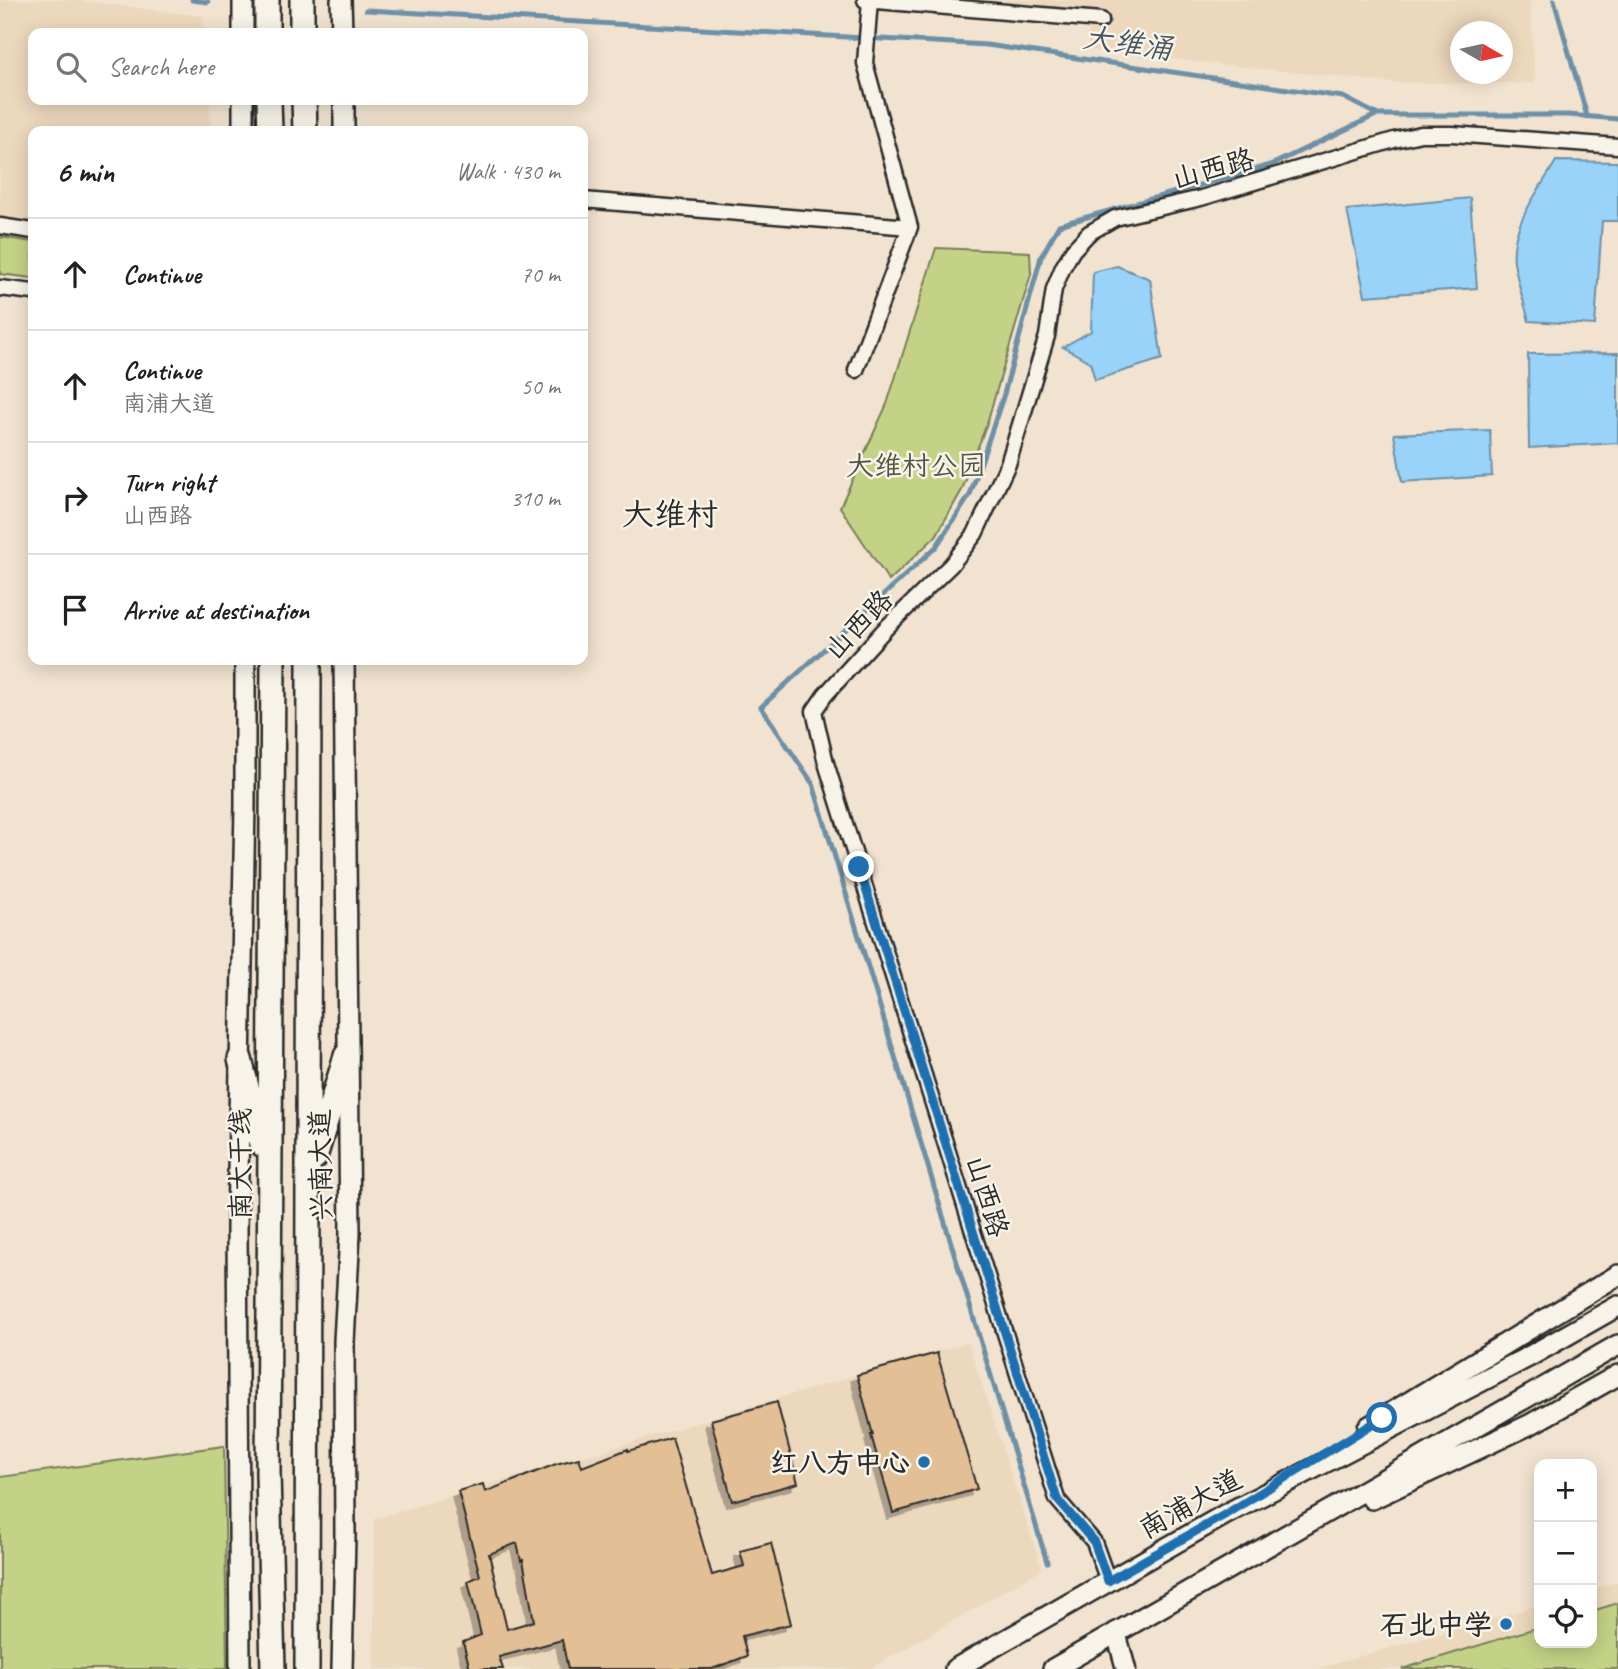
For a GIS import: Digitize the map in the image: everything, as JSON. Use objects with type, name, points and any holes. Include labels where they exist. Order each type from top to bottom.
[{"type":"highway","points":[[267,0],[267,28]]},
{"type":"highway","points":[[302,0],[302,28]]},
{"type":"highway","points":[[269,105],[270,126]]},
{"type":"highway","points":[[304,105],[305,126]]},
{"type":"highway","name":"南大干线","points":[[273,665],[268,1473],[273,1669]]},
{"type":"highway","points":[[307,1669],[309,665]]},
{"type":"highway","points":[[307,1180],[346,1056]]},
{"type":"highway","points":[[240,1059],[270,1179]]},
{"type":"main road","points":[[341,0],[342,28]]},
{"type":"main road","points":[[243,105],[243,126]]},
{"type":"main road","points":[[344,105],[344,126]]},
{"type":"main road","points":[[240,1669],[237,1227],[245,805],[244,665]]},
{"type":"main road","name":"兴南大道","points":[[342,1669],[345,1536],[344,1341],[350,1234],[346,1056],[344,665]]},
{"type":"main road","points":[[1226,1514],[1618,1275]]},
{"type":"main road","name":"南浦大道","points":[[955,1669],[1226,1514],[1530,1356],[1618,1306]]},
{"type":"main road","points":[[1053,1669],[1618,1345]]},
{"type":"main road","points":[[1235,1564],[1531,1424],[1618,1375]]},
{"type":"street","points":[[864,0],[1101,20]]},
{"type":"street","points":[[856,370],[910,227],[865,63],[870,1]]},
{"type":"street","name":"山西路","points":[[1108,1581],[1094,1542],[1057,1499],[826,763],[814,711],[825,695],[886,628],[951,565],[975,534],[1008,464],[1047,336],[1054,289],[1073,250],[1089,233],[1115,218],[1201,198],[1420,134],[1618,146]]},
{"type":"street","points":[[588,200],[910,227]]},
{"type":"street","points":[[0,226],[28,230]]},
{"type":"street","points":[[0,288],[28,291]]},
{"type":"street","points":[[1116,1633],[1126,1669]]},
{"type":"shaded area","points":[[0,0],[72,0],[202,16],[203,28],[28,28],[28,105],[209,105],[212,126],[28,126],[28,221],[0,218]]},
{"type":"shaded area","points":[[998,0],[1530,0],[1535,83],[1513,83],[1513,21],[1450,21],[1450,83],[1395,83],[1088,50],[1089,12]]},
{"type":"shaded area","points":[[968,1342],[1042,1569],[870,1669],[374,1669],[374,1519]]},
{"type":"shaded area","name":"石北中学","points":[[1618,1582],[1618,1669],[1317,1669],[1534,1606],[1534,1648],[1597,1648],[1597,1588]]},
{"type":"green space","points":[[0,237],[28,241],[28,277],[0,274]]},
{"type":"green space","name":"大维村公园","points":[[936,248],[1030,252],[1031,274],[987,423],[962,490],[936,536],[889,581],[840,507],[887,404]]},
{"type":"green space","points":[[224,1446],[227,1669],[0,1669],[0,1477]]},
{"type":"green space","points":[[1618,1603],[1618,1669],[1402,1669],[1534,1629],[1534,1648],[1597,1648],[1597,1609]]},
{"type":"water","points":[[1556,161],[1618,162],[1618,221],[1602,221],[1595,325],[1529,321],[1517,277],[1514,262],[1516,235],[1527,209]]},
{"type":"water","points":[[1470,198],[1477,288],[1365,296],[1347,210]]},
{"type":"water","points":[[1117,266],[1150,279],[1162,359],[1095,380],[1090,362],[1063,347],[1091,331],[1093,272]]},
{"type":"water","points":[[1618,353],[1618,443],[1529,448],[1528,354]]},
{"type":"water","points":[[1490,430],[1492,476],[1402,482],[1394,434]]},
{"type":"building","points":[[937,1353],[977,1489],[893,1513],[857,1375]]},
{"type":"building","points":[[777,1402],[798,1483],[732,1501],[711,1420]]},
{"type":"building","points":[[672,1438],[712,1575],[744,1566],[740,1551],[771,1543],[791,1624],[742,1636],[747,1656],[712,1669],[568,1669],[562,1640],[499,1657],[503,1669],[470,1669],[463,1642],[481,1635],[468,1581],[480,1576],[458,1491],[483,1484],[485,1492],[556,1464],[579,1458],[582,1467]],"holes":[[[517,1543],[521,1561],[523,1560],[534,1621],[507,1629],[489,1554]]]},
{"type":"waterway","name":"大维涌","points":[[192,0],[208,2]]},
{"type":"waterway","points":[[1554,0],[1587,116]]},
{"type":"waterway","name":"大维涌","points":[[366,10],[987,45],[1343,97],[1376,114]]},
{"type":"waterway","points":[[1047,1562],[813,784],[761,707],[936,547],[970,495],[1004,394],[1041,257],[1059,225],[1271,165],[1376,115],[1568,115],[1618,119]]},
{"type":"place","name":"红八方中心","points":[[924,1462]]},
{"type":"place","name":"石北中学","points":[[1506,1624]]},
{"type":"district","name":"大维村","points":[[670,514]]},
{"type":"route","points":[[859,867],[1057,1499],[1096,1545],[1108,1581],[1226,1514],[1382,1418]]}]
